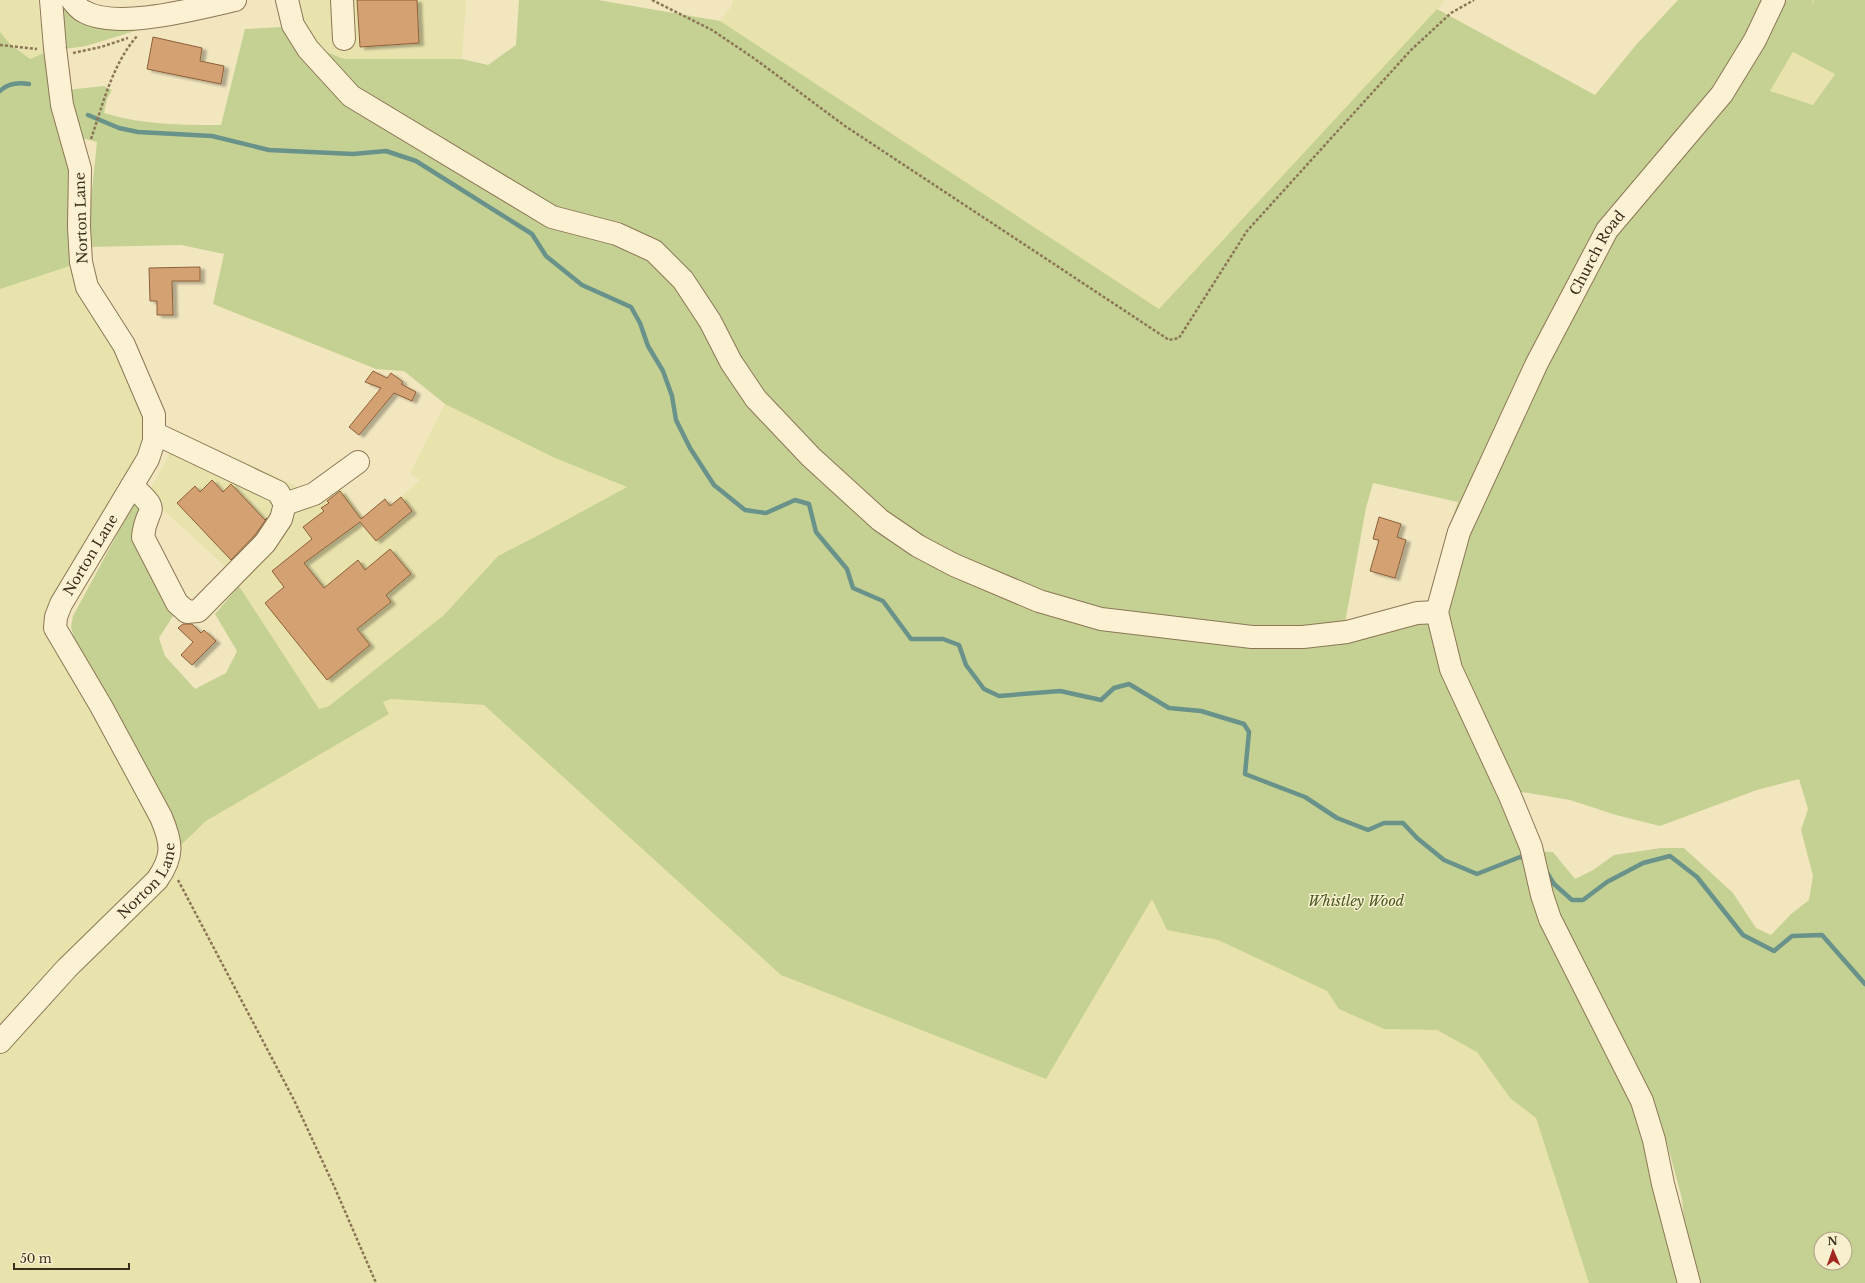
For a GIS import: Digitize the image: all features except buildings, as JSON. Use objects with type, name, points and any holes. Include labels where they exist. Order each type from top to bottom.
[{"type":"street","name":"Norton Lane","points":[[0,1042],[68,968],[157,880],[165,868],[170,852],[169,835],[161,817],[101,706],[56,628],[56,617],[61,604],[148,459],[154,441],[154,415],[124,345],[88,287],[82,262],[79,227],[80,169],[62,105],[55,52],[52,0]]},
{"type":"street","points":[[72,0],[82,10],[94,16],[107,18],[153,18],[235,0]]},
{"type":"street","points":[[287,0],[293,25],[308,49],[351,96],[552,217],[617,234],[654,251],[683,280],[710,321],[731,362],[756,399],[811,457],[880,520],[918,546],[954,565],[1039,601],[1101,619],[1138,624],[1252,637],[1303,637],[1347,632],[1418,613],[1437,612],[1451,669],[1510,796],[1532,850],[1550,919],[1642,1101],[1654,1140],[1663,1184],[1689,1283]]},
{"type":"street","points":[[342,0],[344,39]]},
{"type":"street","name":"Church Road","points":[[1437,612],[1459,532],[1537,363],[1607,230],[1722,94],[1755,40],[1774,0]]},
{"type":"street","points":[[132,486],[150,502],[152,511],[144,526],[143,537],[177,603],[187,612],[198,611],[265,543],[281,519],[285,504],[278,492],[154,433]]},
{"type":"street","points":[[285,504],[314,494],[358,462]]},
{"type":"path","points":[[652,0],[712,30],[755,59],[852,130],[1169,340],[1179,338],[1247,231],[1411,50],[1451,13],[1474,0]]},
{"type":"path","points":[[0,45],[43,49],[55,52],[100,47],[138,35],[125,50],[99,110],[95,128]]},
{"type":"path","points":[[165,868],[175,874],[294,1100],[334,1186],[376,1283]]},
{"type":"shaded area","points":[[0,0],[38,0],[44,53],[30,59],[10,44],[0,32]]},
{"type":"shaded area","points":[[296,0],[466,0],[462,59],[344,59],[314,47]]},
{"type":"shaded area","points":[[733,0],[1445,1],[1159,309],[720,21],[731,7]]},
{"type":"shaded area","points":[[1793,52],[1835,73],[1813,105],[1769,91]]},
{"type":"shaded area","points":[[70,266],[90,315],[109,334],[145,420],[144,443],[50,621],[158,825],[162,858],[0,1034],[0,289]]},
{"type":"shaded area","points":[[445,404],[555,458],[627,487],[498,556],[444,615],[329,706],[319,709],[229,570],[147,495],[169,455],[172,428],[307,491],[337,482],[363,517],[385,499],[391,506],[420,480],[410,474]]},
{"type":"shaded area","points":[[391,699],[484,705],[781,975],[1046,1079],[1152,899],[1167,930],[1218,940],[1328,991],[1339,1009],[1384,1029],[1437,1030],[1477,1052],[1510,1098],[1536,1118],[1589,1283],[0,1283],[0,1056],[175,874],[179,861],[179,847],[206,821],[388,714],[382,702]]},
{"type":"green space","points":[[56,0],[138,25],[138,30],[86,46],[65,49]]},
{"type":"green space","name":"Whistley Wood","points":[[519,0],[598,0],[720,21],[1159,309],[1437,9],[1595,95],[1636,45],[1678,0],[1813,0],[1812,7],[1814,0],[1865,0],[1865,1283],[1700,1283],[1685,1233],[1682,1199],[1667,1143],[1649,1100],[1565,931],[1548,930],[1629,1091],[1651,1162],[1664,1226],[1681,1283],[1589,1283],[1536,1118],[1510,1098],[1477,1052],[1437,1030],[1384,1029],[1339,1009],[1327,991],[1218,940],[1167,930],[1152,899],[1046,1079],[781,975],[484,705],[391,699],[383,702],[389,714],[206,821],[179,847],[177,828],[76,645],[71,627],[73,616],[134,503],[143,508],[137,538],[170,605],[173,616],[159,638],[165,656],[195,689],[226,673],[237,651],[215,614],[239,586],[319,709],[329,706],[444,615],[498,556],[627,487],[555,458],[445,404],[404,371],[376,369],[213,304],[224,254],[181,245],[88,247],[88,229],[97,142],[77,137],[66,90],[104,86],[112,90],[107,99],[104,113],[119,117],[162,124],[221,125],[245,29],[282,27],[320,77],[338,74],[314,47],[344,59],[462,59],[488,65],[516,45]],"holes":[[[1793,52],[1835,74],[1813,105],[1770,91]],[[529,197],[624,229],[653,242],[679,264],[702,291],[720,315],[741,362],[783,415],[864,495],[915,535],[967,563],[1052,598],[1096,609],[1146,618],[1252,629],[1301,629],[1345,623],[1366,508],[1373,483],[1458,502],[1446,536],[1434,597],[1451,669],[1459,665],[1516,791],[1570,800],[1616,815],[1660,826],[1757,790],[1799,779],[1808,809],[1801,830],[1813,876],[1809,900],[1791,914],[1771,935],[1756,928],[1733,893],[1684,848],[1661,848],[1614,855],[1593,870],[1575,879],[1553,852],[1523,851],[1493,777],[1450,688],[1433,631],[1427,623],[1420,620],[1412,620],[1365,634],[1319,643],[1274,645],[1102,626],[1058,615],[965,579],[924,557],[884,528],[822,474],[782,433],[747,393],[679,283],[655,260],[634,247],[562,225]]]},
{"type":"green space","points":[[0,32],[10,44],[30,59],[44,53],[75,172],[70,266],[0,289]]},
{"type":"waterway","points":[[0,91],[6,86],[13,84],[29,84]]},
{"type":"waterway","points":[[88,115],[119,128],[138,132],[212,136],[269,150],[353,154],[386,151],[416,161],[532,234],[546,256],[582,285],[631,307],[640,323],[648,346],[663,371],[672,396],[676,420],[690,448],[714,485],[745,510],[766,513],[795,500],[809,504],[816,532],[847,569],[853,588],[883,601],[911,639],[943,639],[959,645],[966,665],[984,689],[999,696],[1060,691],[1101,700],[1114,688],[1129,684],[1169,708],[1201,711],[1244,724],[1249,732],[1245,774],[1305,797],[1337,818],[1368,830],[1384,823],[1403,823],[1417,838],[1444,860],[1477,874],[1520,857],[1527,859]]},
{"type":"waterway","points":[[1546,871],[1554,884],[1572,900],[1583,900],[1607,882],[1643,863],[1670,856],[1697,877],[1743,935],[1774,951],[1792,936],[1822,935],[1865,984]]}]
